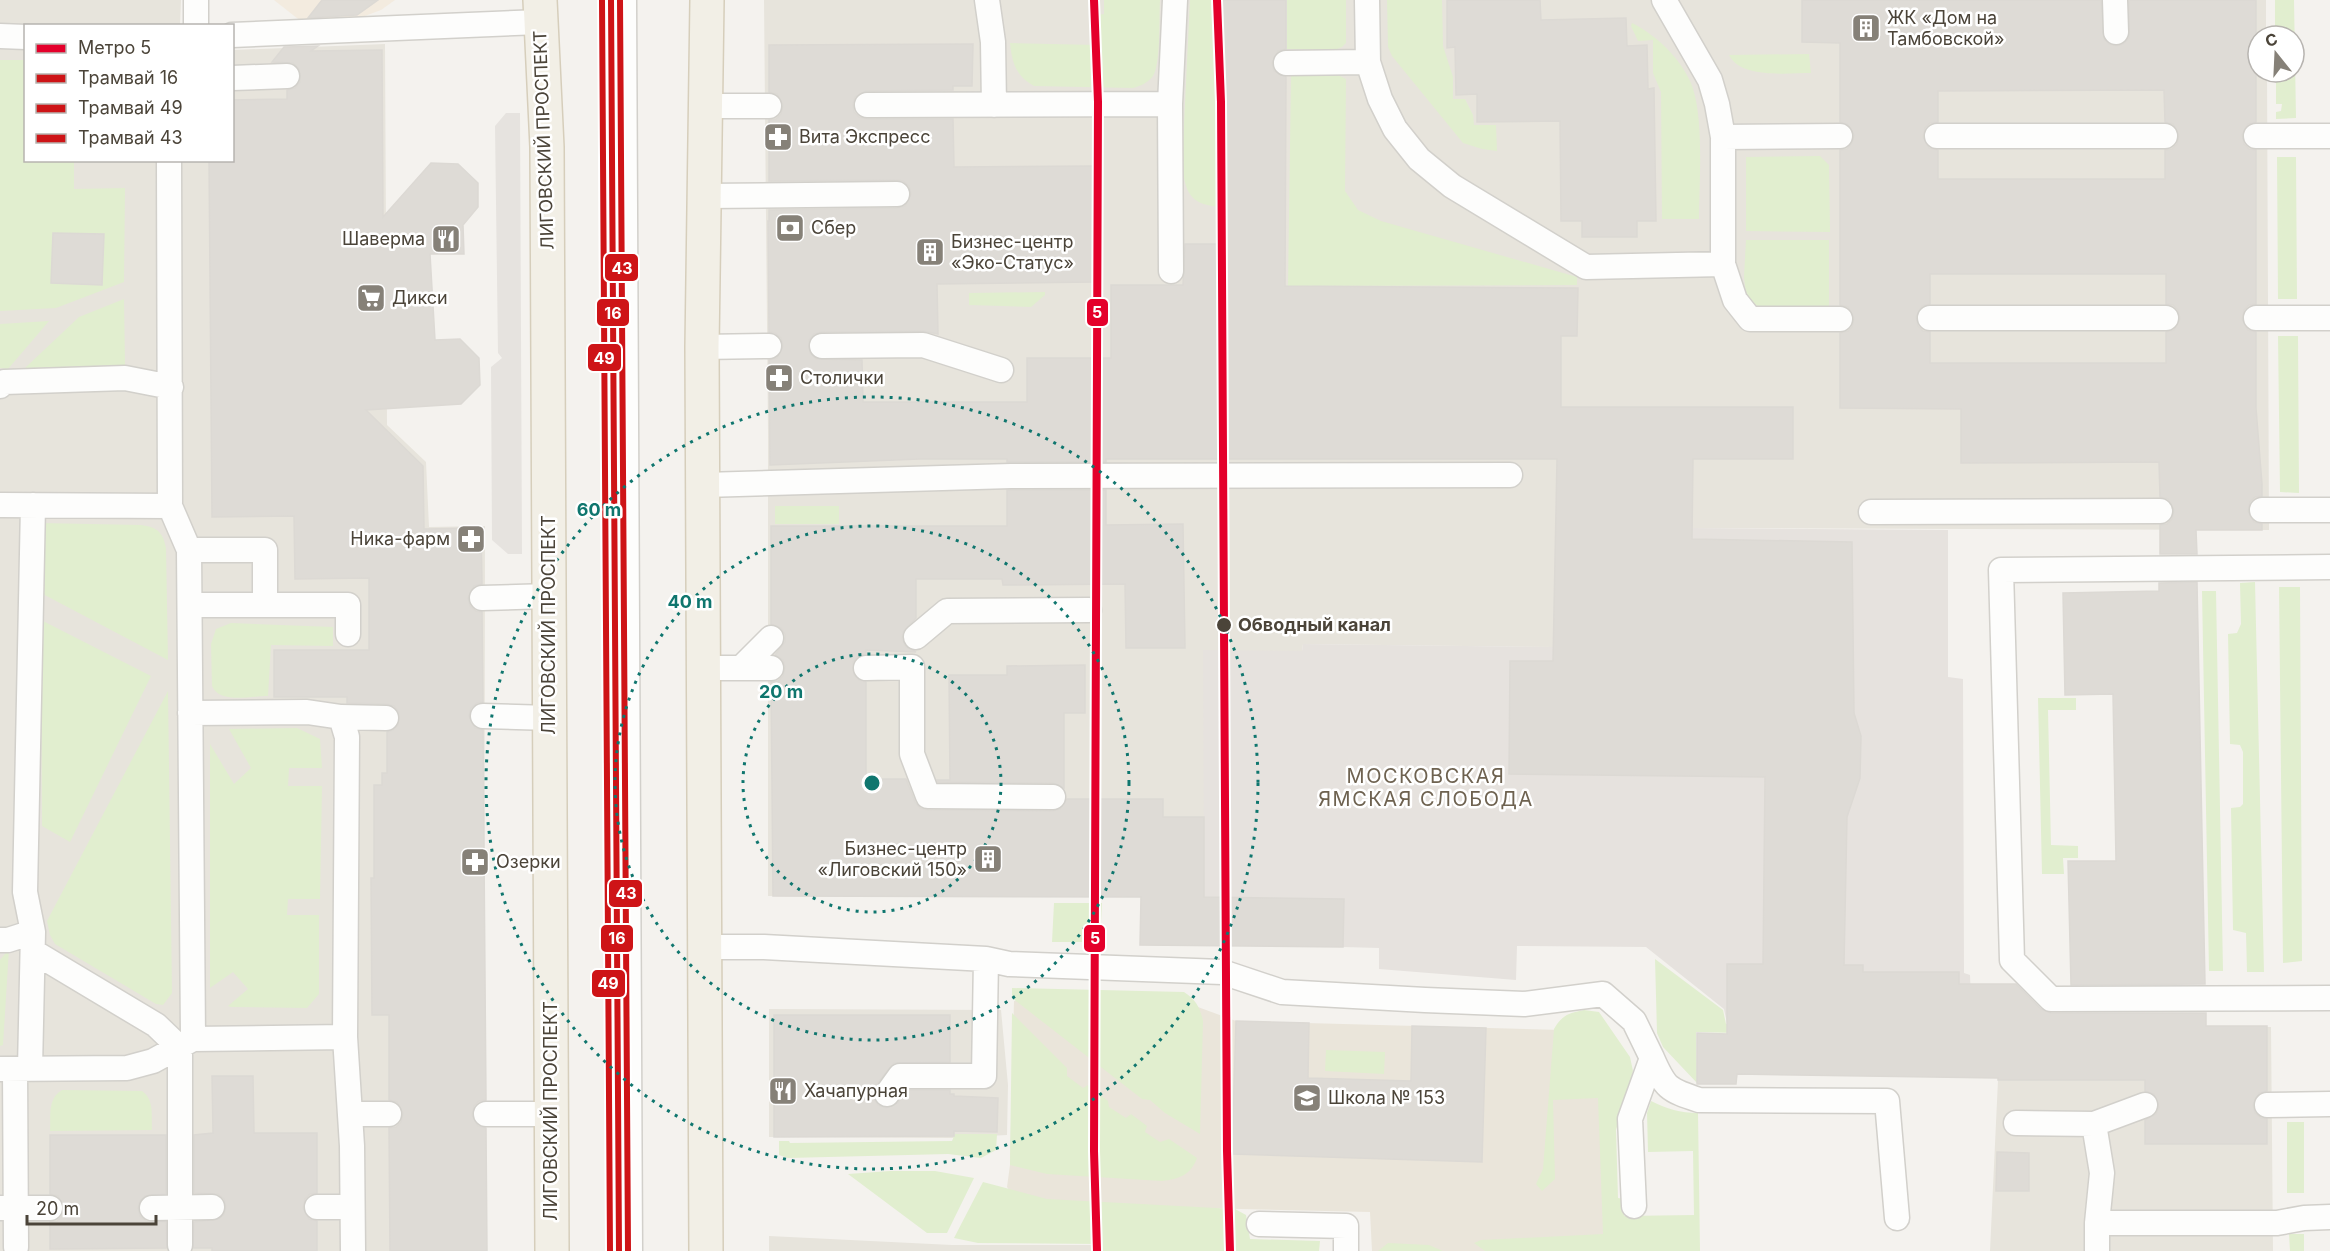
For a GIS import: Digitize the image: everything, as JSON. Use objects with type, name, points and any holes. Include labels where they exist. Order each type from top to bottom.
[{"type":"main road","points":[[706,1251],[702,347],[707,0]]},
{"type":"main road","name":"ЛИГОВСКИЙ ПРОСПЕКТ","points":[[540,11],[548,147],[552,1251]]},
{"type":"lane","points":[[196,0],[196,24]]},
{"type":"lane","points":[[624,0],[630,1251]]},
{"type":"lane","points":[[987,0],[993,42],[994,105]]},
{"type":"lane","points":[[1171,271],[1170,104],[1174,0]]},
{"type":"lane","points":[[1367,0],[1368,62],[1380,99],[1395,129],[1419,159],[1452,186],[1586,267],[1723,264]]},
{"type":"lane","points":[[1664,0],[1710,81],[1717,104],[1723,137],[1723,264],[1735,300],[1750,319],[1840,319]]},
{"type":"lane","points":[[2115,0],[2116,32]]},
{"type":"lane","points":[[234,35],[540,11]]},
{"type":"lane","points":[[0,36],[24,37]]},
{"type":"lane","points":[[1286,63],[1368,62]]},
{"type":"lane","points":[[234,78],[287,76]]},
{"type":"lane","points":[[867,105],[1170,104]]},
{"type":"lane","points":[[706,106],[769,106]]},
{"type":"lane","points":[[1723,137],[1840,136]]},
{"type":"lane","points":[[1938,136],[2165,136]]},
{"type":"lane","points":[[2256,136],[2330,136]]},
{"type":"lane","points":[[168,162],[170,506],[189,550],[190,605],[187,1044],[180,1245]]},
{"type":"lane","points":[[705,196],[897,194]]},
{"type":"lane","points":[[1930,318],[2166,318]]},
{"type":"lane","points":[[2256,318],[2330,318]]},
{"type":"lane","points":[[822,346],[923,345],[1001,370]]},
{"type":"lane","points":[[702,347],[769,346]]},
{"type":"lane","points":[[0,386],[4,382],[124,378],[171,387]]},
{"type":"lane","points":[[704,485],[1011,476],[1510,475]]},
{"type":"lane","points":[[0,505],[170,506]]},
{"type":"lane","points":[[16,1247],[8,1208],[15,1068],[34,942],[25,892],[33,505]]},
{"type":"lane","points":[[2262,510],[2330,510]]},
{"type":"lane","points":[[1871,512],[2160,511]]},
{"type":"lane","points":[[189,550],[265,550],[265,605]]},
{"type":"lane","points":[[2330,567],[2001,570],[2012,960],[2051,999],[2330,998]]},
{"type":"lane","points":[[482,598],[549,596]]},
{"type":"lane","points":[[190,605],[358,602],[348,634]]},
{"type":"lane","points":[[916,637],[947,611],[1089,610]]},
{"type":"lane","points":[[741,668],[771,638]]},
{"type":"lane","points":[[866,668],[912,666],[912,754],[928,796],[1053,797]]},
{"type":"lane","points":[[705,668],[771,668]]},
{"type":"lane","points":[[190,714],[307,712],[341,717],[386,718]]},
{"type":"lane","points":[[483,716],[550,718]]},
{"type":"lane","points":[[341,717],[347,737],[345,1037],[350,1114],[353,1251]]},
{"type":"lane","points":[[0,939],[34,942],[187,1044]]},
{"type":"lane","points":[[705,947],[764,947],[986,959],[1009,964],[1222,972],[1282,992],[1425,1000],[1524,1004],[1603,994],[1634,1021],[1662,1081],[1678,1093],[1699,1100],[1887,1101],[1896,1218]]},
{"type":"lane","points":[[887,1094],[900,1076],[984,1076],[986,959]]},
{"type":"lane","points":[[15,1068],[127,1068],[153,1062],[187,1044],[345,1037]]},
{"type":"lane","points":[[1634,1206],[1630,1119],[1652,1059]]},
{"type":"lane","points":[[2016,1123],[2094,1124],[2145,1104]]},
{"type":"lane","points":[[2267,1105],[2330,1104]]},
{"type":"lane","points":[[350,1114],[389,1114]]},
{"type":"lane","points":[[486,1114],[552,1114]]},
{"type":"lane","points":[[2094,1124],[2102,1173],[2097,1222],[2097,1251]]},
{"type":"lane","points":[[152,1208],[212,1207]]},
{"type":"lane","points":[[317,1207],[352,1207]]},
{"type":"lane","points":[[8,1208],[50,1208]]},
{"type":"lane","points":[[2097,1222],[2277,1222],[2330,1217]]},
{"type":"lane","points":[[1260,1224],[1346,1226],[1346,1251]]},
{"type":"shaded area","points":[[0,0],[181,0],[180,24],[24,24],[24,162],[234,162],[234,50],[385,44],[387,425],[426,462],[429,527],[485,526],[484,1251],[0,1251]]},
{"type":"shaded area","points":[[274,0],[395,0],[381,10],[362,17],[340,21],[302,22]]},
{"type":"shaded area","points":[[764,0],[2266,0],[2266,24],[2246,24],[2246,84],[2267,84],[2269,530],[1692,528],[1693,495],[1556,494],[1554,647],[1303,644],[1302,651],[1204,817],[1204,897],[768,896],[768,433]]},
{"type":"shaded area","points":[[506,113],[520,113],[522,554],[508,554],[492,540],[491,367],[502,358],[498,353],[495,126]]},
{"type":"shaded area","points":[[1556,493],[1693,495],[1693,528],[1948,530],[1948,677],[1963,679],[1964,973],[1970,975],[1972,1024],[1727,1023],[1724,1009],[1646,947],[1517,946],[1516,980],[1379,969],[1379,948],[1343,947],[1344,899],[1204,897],[1203,650],[1302,651],[1303,644],[1553,647]]},
{"type":"shaded area","name":"Школа № 153","points":[[1014,1001],[1187,1003],[1236,1021],[1599,1031],[1607,1251],[1372,1251],[1370,1212],[1113,1206],[1014,1197],[1007,1187],[1010,1165]]},
{"type":"shaded area","points":[[769,1009],[1001,1010],[1008,1085],[1007,1135],[951,1138],[769,1137]]},
{"type":"shaded area","points":[[1999,1026],[2271,1027],[2273,1251],[1990,1251]]},
{"type":"shaded area","points":[[769,1236],[952,1245],[1098,1245],[1098,1251],[769,1251]]},
{"type":"green space","points":[[1104,0],[1160,0],[1156,70],[1151,78],[1144,84],[1133,88],[1034,86],[1023,78],[1014,63],[1010,43],[1097,45],[1097,15],[1104,14]]},
{"type":"green space","points":[[1190,0],[1223,0],[1222,207],[1204,204],[1192,197],[1186,185],[1182,166]]},
{"type":"green space","points":[[1287,0],[1346,0],[1346,43],[1335,50],[1287,49]]},
{"type":"green space","points":[[1387,0],[1442,0],[1443,46],[1453,77],[1453,99],[1465,99],[1473,115],[1474,125],[1496,125],[1497,151],[1463,143],[1392,56],[1388,47]]},
{"type":"green space","points":[[2275,0],[2294,0],[2294,24],[2275,24]]},
{"type":"green space","points":[[1632,23],[1650,34],[1680,63],[1695,95],[1699,129],[1699,219],[1662,219],[1661,92],[1653,73],[1653,40],[1638,41],[1631,26]]},
{"type":"green space","points":[[1809,54],[1811,73],[1790,74],[1766,73],[1744,68],[1735,63],[1729,55]]},
{"type":"green space","points":[[0,60],[24,60],[24,162],[74,162],[74,189],[125,188],[124,282],[56,308],[0,311]]},
{"type":"green space","points":[[1338,75],[1346,79],[1345,191],[1358,210],[1381,221],[1577,277],[1577,285],[1288,286],[1291,76]]},
{"type":"green space","points":[[2276,84],[2295,84],[2296,118],[2276,119],[2276,112],[2281,111],[2282,104],[2276,104]]},
{"type":"green space","points":[[1820,156],[1829,165],[1830,232],[1746,231],[1746,157]]},
{"type":"green space","points":[[2277,157],[2296,157],[2297,299],[2278,299]]},
{"type":"green space","points":[[1746,240],[1829,240],[1829,307],[1757,306],[1746,295],[1744,277]]},
{"type":"green space","points":[[1045,292],[1045,295],[1031,307],[969,305],[969,293]]},
{"type":"green space","points":[[124,299],[125,365],[25,368],[79,317]]},
{"type":"green space","points":[[49,321],[8,369],[0,368],[0,324]]},
{"type":"green space","points":[[2278,336],[2298,336],[2299,493],[2280,492]]},
{"type":"green space","points":[[775,506],[839,506],[839,524],[775,524]]},
{"type":"green space","points":[[38,523],[141,525],[158,531],[166,548],[168,660],[39,592]]},
{"type":"green space","points":[[2255,582],[2264,972],[2247,972],[2246,933],[2233,930],[2231,808],[2240,807],[2243,804],[2243,752],[2240,745],[2230,744],[2228,634],[2237,633],[2241,624],[2240,583]]},
{"type":"green space","points":[[2279,587],[2300,587],[2302,961],[2283,963]]},
{"type":"green space","points":[[2202,591],[2216,591],[2223,971],[2209,971]]},
{"type":"green space","points":[[41,620],[151,676],[70,842],[42,826]]},
{"type":"green space","points":[[231,623],[333,627],[333,646],[271,645],[268,696],[229,697],[216,692],[212,686],[211,644],[216,629]]},
{"type":"green space","points":[[168,691],[172,993],[163,1005],[156,1004],[55,944],[47,921]]},
{"type":"green space","points":[[2038,698],[2076,698],[2076,710],[2048,710],[2051,845],[2078,846],[2078,858],[2063,858],[2064,874],[2042,874]]},
{"type":"green space","points":[[297,728],[320,739],[322,768],[289,768],[288,786],[322,786],[320,899],[288,899],[287,915],[319,915],[319,994],[307,1008],[231,1007],[228,1006],[248,989],[233,972],[210,988],[210,744],[234,784],[251,768],[229,729]]},
{"type":"green space","points":[[1054,903],[1102,903],[1100,942],[1052,942]]},
{"type":"green space","points":[[9,949],[3,1045],[0,1046],[0,960]]},
{"type":"green space","points":[[1655,959],[1723,1010],[1726,1024],[1738,1025],[1738,1033],[1696,1032],[1697,1083],[1663,1047],[1657,1033]]},
{"type":"green space","points":[[1012,988],[1184,992],[1188,995],[1197,1004],[1203,1021],[1200,1134],[1165,1113],[1150,1100],[1142,1099],[1012,998]]},
{"type":"green space","points":[[1584,1010],[1599,1012],[1630,1057],[1633,1071],[1616,1130],[1618,1198],[1624,1199],[1624,1216],[1694,1215],[1693,1151],[1648,1152],[1647,1113],[1651,1101],[1674,1110],[1698,1113],[1700,1251],[1485,1251],[1474,1243],[1481,1240],[1603,1234],[1598,1098],[1553,1100],[1555,1179],[1542,1191],[1536,1184],[1543,1169],[1554,1029],[1566,1015]]},
{"type":"green space","points":[[1012,1013],[1067,1068],[1067,1076],[1083,1088],[1088,1085],[1108,1101],[1109,1107],[1126,1118],[1131,1114],[1147,1126],[1145,1132],[1160,1142],[1169,1139],[1197,1158],[1188,1172],[1174,1179],[1162,1181],[1047,1174],[1010,1165]]},
{"type":"green space","points":[[1326,1050],[1385,1052],[1384,1074],[1325,1071]]},
{"type":"green space","points":[[62,1090],[142,1091],[151,1104],[152,1130],[50,1131],[52,1103]]},
{"type":"green space","points":[[2287,1122],[2304,1122],[2304,1193],[2287,1193]]},
{"type":"green space","points":[[955,1134],[997,1134],[996,1150],[981,1158],[948,1154],[788,1158],[779,1155],[779,1141],[790,1143],[952,1141]]},
{"type":"green space","points":[[935,1171],[974,1178],[947,1233],[927,1233],[848,1174]]},
{"type":"green space","points":[[983,1182],[1047,1199],[1235,1209],[1246,1215],[1250,1239],[1320,1241],[1319,1251],[1101,1251],[1101,1244],[978,1243],[954,1238]]},
{"type":"green space","points":[[2289,1234],[2304,1234],[2304,1251],[2290,1251]]},
{"type":"green space","points":[[1388,1243],[1429,1245],[1443,1251],[1378,1251]]},
{"type":"building","points":[[322,0],[378,0],[357,15],[308,18]]},
{"type":"building","points":[[1223,0],[1286,0],[1286,49],[1278,51],[1272,63],[1274,71],[1286,77],[1285,286],[1578,288],[1577,336],[1561,336],[1561,407],[1793,407],[1793,459],[1693,459],[1692,539],[1852,542],[1854,713],[1861,736],[1860,778],[1847,817],[1844,965],[1863,965],[1863,972],[1959,972],[1959,984],[2016,984],[2041,1009],[2051,1013],[2206,1013],[2206,1026],[2267,1026],[2267,1091],[2259,1093],[2253,1105],[2255,1113],[2267,1119],[2267,1144],[2145,1144],[2145,1120],[2156,1114],[2159,1107],[2154,1094],[2145,1091],[2145,1080],[1998,1080],[1998,1078],[1737,1074],[1736,1084],[1697,1084],[1697,1033],[1727,1034],[1727,964],[1763,964],[1765,777],[1509,774],[1510,661],[1553,661],[1557,459],[1106,459],[1106,462],[1007,462],[1007,459],[920,459],[770,465],[769,360],[777,358],[783,346],[781,338],[769,332],[769,210],[897,208],[905,206],[911,194],[909,186],[897,180],[769,181],[769,120],[776,119],[781,114],[783,105],[777,94],[769,92],[769,45],[973,44],[972,86],[953,86],[953,90],[866,91],[855,97],[854,112],[859,117],[867,119],[953,119],[954,167],[1093,166],[1093,282],[937,284],[938,334],[923,331],[822,332],[814,334],[809,340],[810,353],[816,359],[862,360],[863,402],[1027,402],[1027,358],[1111,358],[1111,285],[1183,285],[1185,244],[1222,244]]},
{"type":"building","points":[[1447,0],[1540,0],[1541,20],[1626,18],[1627,46],[1647,45],[1648,89],[1654,88],[1656,221],[1637,221],[1637,237],[1582,237],[1582,221],[1561,221],[1560,121],[1477,122],[1477,94],[1456,95],[1455,47],[1447,48]]},
{"type":"building","points":[[1802,0],[2101,0],[2104,39],[2116,46],[2123,44],[2129,38],[2129,0],[2256,0],[2256,24],[2246,24],[2246,84],[2256,84],[2256,122],[2248,124],[2242,135],[2244,144],[2249,149],[2256,150],[2256,304],[2249,305],[2244,310],[2242,319],[2248,330],[2256,332],[2256,408],[2262,496],[2255,497],[2250,502],[2248,511],[2254,522],[2262,524],[2262,530],[2196,530],[2197,554],[2160,554],[2160,525],[2167,524],[2172,519],[2174,510],[2168,499],[2160,497],[2159,462],[1961,463],[1961,409],[1840,408],[1840,333],[1852,327],[1854,318],[1848,307],[1840,305],[1840,150],[1847,149],[1854,135],[1847,124],[1840,122],[1840,43],[1802,42]],"holes":[[[2164,90],[2165,122],[2173,124],[2179,135],[2177,144],[2172,149],[2165,150],[2165,179],[1938,179],[1938,150],[1929,148],[1923,137],[1925,128],[1930,123],[1938,122],[1938,91]],[[1930,274],[2166,274],[2166,304],[2173,305],[2178,310],[2180,319],[2174,330],[2166,332],[2166,363],[1930,363],[1930,332],[1923,331],[1918,326],[1916,317],[1922,306],[1930,304]]]},
{"type":"building","points":[[318,46],[311,51],[382,50],[383,217],[431,163],[458,164],[478,183],[478,207],[463,225],[464,254],[430,254],[435,340],[460,339],[479,358],[480,385],[461,404],[366,410],[423,466],[424,529],[481,528],[482,584],[474,586],[468,598],[470,606],[482,612],[483,702],[471,708],[469,716],[475,728],[483,730],[486,1100],[479,1101],[474,1106],[472,1115],[478,1126],[486,1128],[487,1251],[390,1251],[389,1128],[396,1127],[401,1122],[403,1113],[397,1102],[389,1100],[389,1015],[372,1015],[371,878],[374,878],[374,785],[382,785],[382,773],[387,773],[387,732],[398,725],[399,712],[394,706],[387,704],[347,703],[347,697],[274,697],[274,650],[369,650],[369,578],[295,579],[294,516],[212,517],[209,162],[234,162],[234,100],[287,99],[287,90],[295,88],[300,82],[299,69],[293,63],[272,62],[284,47]]},
{"type":"building","points":[[53,233],[104,234],[102,285],[51,283]]},
{"type":"building","points":[[1007,490],[1106,490],[1106,525],[1183,524],[1185,648],[1126,648],[1125,584],[1003,585],[1002,579],[916,579],[916,618],[903,632],[902,639],[906,647],[916,652],[866,650],[866,654],[858,656],[853,662],[854,675],[866,682],[866,779],[906,779],[915,802],[920,808],[928,810],[1053,811],[1060,809],[1067,799],[1163,799],[1163,817],[1204,817],[1204,897],[1344,899],[1343,947],[1140,945],[1141,897],[773,896],[771,682],[778,681],[783,676],[785,667],[783,660],[775,655],[785,642],[785,634],[781,628],[771,624],[771,526],[1007,526]]},
{"type":"building","points":[[2197,582],[2205,984],[2071,985],[2068,861],[2116,861],[2113,694],[2065,695],[2063,593],[2159,591],[2159,583]]},
{"type":"building","points":[[1085,665],[1085,713],[1064,713],[1064,788],[1053,783],[938,782],[937,780],[950,780],[949,675],[1007,675],[1007,666]]},
{"type":"building","points":[[774,1015],[950,1015],[950,1062],[894,1063],[875,1086],[874,1099],[878,1105],[886,1108],[898,1103],[907,1090],[950,1090],[950,1094],[954,1096],[998,1098],[997,1132],[954,1131],[954,1136],[774,1137]]},
{"type":"building","points":[[1236,1021],[1309,1023],[1308,1078],[1411,1081],[1412,1026],[1486,1028],[1482,1162],[1232,1154]]},
{"type":"building","points":[[212,1076],[253,1076],[254,1133],[317,1133],[317,1193],[310,1194],[305,1199],[303,1208],[309,1219],[317,1221],[317,1251],[212,1251],[212,1248],[193,1248],[194,1222],[219,1219],[226,1207],[224,1199],[218,1194],[194,1193],[194,1135],[213,1133]]},
{"type":"building","points":[[50,1135],[166,1135],[166,1194],[145,1196],[138,1208],[140,1216],[146,1221],[166,1222],[167,1248],[50,1249],[50,1222],[57,1221],[62,1216],[64,1207],[58,1196],[50,1194]]},
{"type":"building","points":[[1997,1152],[2029,1153],[2029,1191],[1996,1191]]},
{"type":"metro line","name":"5","points":[[1094,0],[1098,102],[1094,1151],[1097,1251]]},
{"type":"metro line","name":"5","points":[[1217,0],[1221,102],[1227,1151],[1230,1251]]},
{"type":"tram line","name":"49","points":[[602,0],[610,1251]]},
{"type":"tram line","name":"16","points":[[611,0],[619,1251]]},
{"type":"tram line","name":"43","points":[[620,0],[628,1251]]},
{"type":"place","name":"ЖК «Дом на Тамбовской»","points":[[1866,28]]},
{"type":"place","name":"Вита Экспресс","points":[[778,137]]},
{"type":"place","name":"Сбер","points":[[790,228]]},
{"type":"place","name":"Шаверма","points":[[446,239]]},
{"type":"place","name":"Бизнес-центр «Эко-Статус»","points":[[930,252]]},
{"type":"place","name":"Дикси","points":[[371,298]]},
{"type":"place","name":"Столички","points":[[779,378]]},
{"type":"place","name":"Ника-фарм","points":[[471,539]]},
{"type":"place","name":"Обводный канал","points":[[1224,625]]},
{"type":"place","name":"Бизнес-центр «Лиговский 150»","points":[[988,859]]},
{"type":"place","name":"Озерки","points":[[475,862]]},
{"type":"place","name":"Хачапурная","points":[[783,1091]]},
{"type":"place","name":"Школа № 153","points":[[1307,1098]]},
{"type":"district","name":"МОСКОВСКАЯ ЯМСКАЯ СЛОБОДА","points":[[1426,788]]}]
